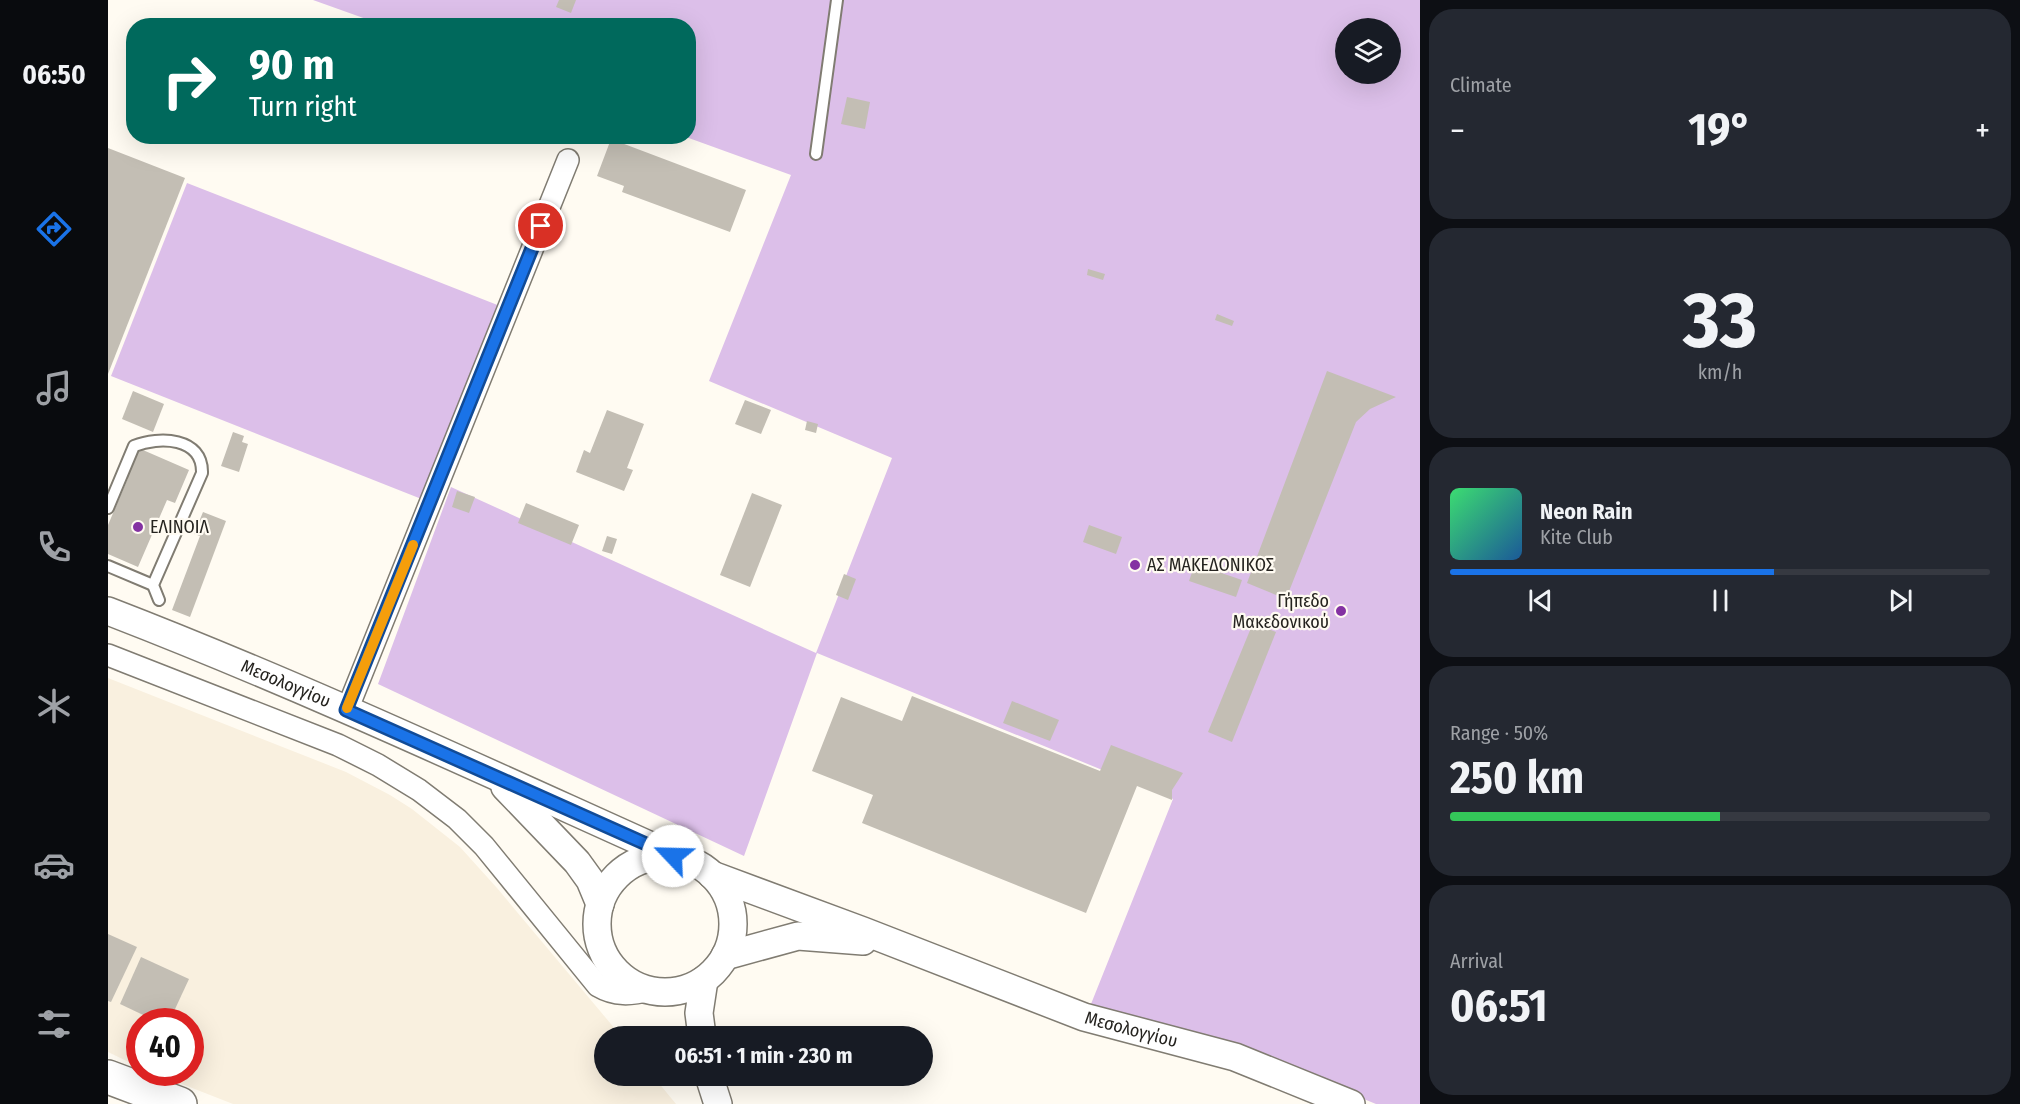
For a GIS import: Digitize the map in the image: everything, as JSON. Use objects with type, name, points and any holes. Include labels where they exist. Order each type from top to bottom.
[{"type":"highway","points":[[108,1077],[180,1104]]},
{"type":"street","points":[[346,710],[568,160]]},
{"type":"street","name":"Μεσολογγίου","points":[[108,611],[259,672],[673,856]]},
{"type":"street","points":[[108,655],[338,745],[378,765],[419,790],[457,819],[484,846],[598,986],[607,992],[620,994],[634,994],[650,990]]},
{"type":"street","name":"Μεσολογγίου","points":[[494,776],[577,862],[590,880],[600,904]]},
{"type":"street","points":[[650,856],[673,856],[694,862],[712,875],[725,892],[732,913],[732,935],[725,956],[716,969],[704,980],[688,988],[669,992],[650,990],[633,984],[618,973],[606,958],[598,941],[597,922],[600,904],[613,880],[635,863],[650,856]]},
{"type":"street","name":"Μεσολογγίου","points":[[712,875],[1084,1017],[1235,1056],[1351,1104]]},
{"type":"street","name":"Μεσολογγίου","points":[[725,956],[798,936],[853,940],[911,950]]},
{"type":"street","points":[[701,1026],[699,1013],[704,980]]},
{"type":"street","points":[[711,1086],[718,1104]]},
{"type":"lane","points":[[816,154],[837,0]]},
{"type":"lane","points":[[108,508],[134,446],[157,439],[169,440],[190,448],[199,456],[202,473],[153,585]]},
{"type":"lane","points":[[108,566],[153,585],[159,600]]},
{"type":"shaded area","points":[[313,0],[1420,0],[1420,1104],[1376,1104],[1256,1055],[1091,1004],[1173,799],[817,653],[744,856],[378,684],[451,487],[816,653],[892,458],[709,381],[791,175],[696,141],[696,18],[363,18]]},
{"type":"shaded area","points":[[187,183],[500,306],[424,500],[111,376]]},
{"type":"shaded area","points":[[108,678],[346,772],[412,809],[460,847],[613,1026],[594,1026],[594,1086],[661,1086],[676,1104],[233,1104],[187,1086],[204,1086],[204,1008],[126,1008],[126,1061],[108,1052]]},
{"type":"building","points":[[559,0],[576,0],[571,13],[556,7]]},
{"type":"building","points":[[847,97],[870,102],[865,129],[841,124]]},
{"type":"building","points":[[609,144],[624,144],[746,190],[730,232],[622,192],[624,186],[597,176]]},
{"type":"building","points":[[108,148],[185,178],[108,374]]},
{"type":"building","points":[[1088,269],[1105,274],[1103,280],[1087,275]]},
{"type":"building","points":[[1217,314],[1234,321],[1232,326],[1215,320]]},
{"type":"building","points":[[1327,371],[1396,397],[1370,409],[1356,422],[1286,599],[1247,583]]},
{"type":"building","points":[[133,391],[164,404],[153,432],[122,419]]},
{"type":"building","points":[[745,400],[771,410],[761,434],[735,424]]},
{"type":"building","points":[[607,410],[644,424],[627,468],[633,470],[624,491],[576,472],[584,450],[590,453]]},
{"type":"building","points":[[807,421],[818,424],[816,433],[805,430]]},
{"type":"building","points":[[233,432],[244,436],[242,442],[248,444],[239,472],[221,466]]},
{"type":"building","points":[[136,447],[189,470],[175,503],[167,500],[138,567],[108,554],[108,525],[128,478],[123,476]]},
{"type":"building","points":[[457,491],[475,497],[469,513],[452,507]]},
{"type":"building","points":[[752,493],[782,505],[750,587],[720,575]]},
{"type":"building","points":[[526,503],[579,525],[571,545],[518,523]]},
{"type":"building","points":[[203,512],[226,521],[190,617],[172,610],[200,536],[194,534]]},
{"type":"building","points":[[1089,525],[1122,537],[1116,554],[1083,542]]},
{"type":"building","points":[[607,536],[617,539],[612,554],[602,551]]},
{"type":"building","points":[[1195,564],[1242,580],[1236,597],[1189,581]]},
{"type":"building","points":[[844,574],[856,579],[848,600],[836,595]]},
{"type":"building","points":[[1253,623],[1276,632],[1232,742],[1208,732]]},
{"type":"building","points":[[912,696],[1100,771],[1111,745],[1183,773],[1172,790],[1172,800],[1137,786],[1086,913],[862,823],[873,795],[812,771],[841,697],[902,721]]},
{"type":"building","points":[[1012,701],[1059,720],[1050,741],[1003,723]]},
{"type":"building","points":[[108,934],[137,947],[111,1002],[108,1001]]},
{"type":"building","points":[[141,957],[189,979],[176,1008],[128,1008],[120,1004]]},
{"type":"slow traffic","points":[[347,708],[413,545]]},
{"type":"place","name":"ΕΛΙΝΟΙΛ","points":[[138,527]]},
{"type":"place","name":"ΑΣ ΜΑΚΕΔΟΝΙΚΟΣ","points":[[1135,565]]},
{"type":"place","name":"Γήπεδο Μακεδονικού","points":[[1341,611]]},
{"type":"route","points":[[541,226],[346,710],[673,856]]}]
